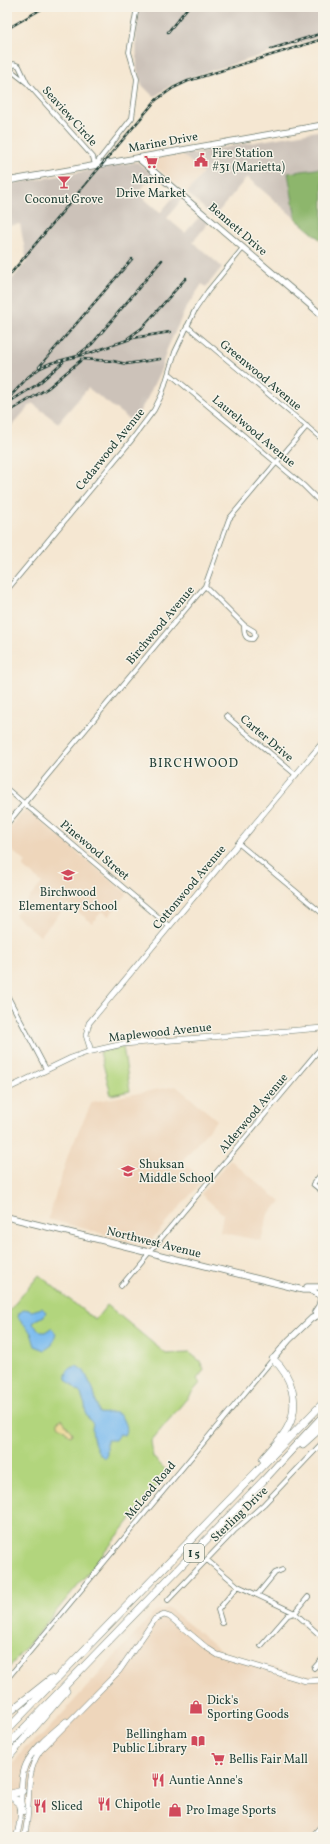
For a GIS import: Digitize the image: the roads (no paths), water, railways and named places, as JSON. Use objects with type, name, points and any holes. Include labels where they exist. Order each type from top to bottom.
[{"type":"highway","points":[[224,1505],[281,1437],[292,1419],[294,1402],[290,1384],[283,1370],[273,1359]]},
{"type":"highway","name":"I 5","points":[[7,1730],[323,1403]]},
{"type":"highway","name":"I 5","points":[[7,1746],[263,1481],[323,1416]]},
{"type":"highway","points":[[263,1481],[323,1426]]},
{"type":"highway","points":[[7,1759],[124,1625]]},
{"type":"highway","points":[[7,1714],[44,1685],[98,1635]]},
{"type":"highway","points":[[8,1795],[25,1788]]},
{"type":"highway","points":[[8,1795],[20,1803],[22,1811]]},
{"type":"main road","name":"Marine Drive","points":[[7,181],[323,125]]},
{"type":"main road","name":"Bennett Drive","points":[[138,158],[323,316]]},
{"type":"main road","name":"Northwest Avenue","points":[[7,1217],[303,1290],[310,1290],[321,1298]]},
{"type":"main road","name":"Northwest Avenue","points":[[295,1288],[323,1287]]},
{"type":"main road","name":"McLeod Road","points":[[273,1359],[289,1340],[312,1318],[319,1306],[323,1287]]},
{"type":"main road","name":"McLeod Road","points":[[312,1318],[317,1316],[323,1308]]},
{"type":"street","points":[[95,165],[132,118],[137,79],[129,52],[137,7]]},
{"type":"street","name":"Seaview Circle","points":[[27,83],[19,66],[14,64],[12,68],[13,72],[27,83],[93,157],[95,165]]},
{"type":"street","name":"Cedarwood Avenue","points":[[7,590],[130,442],[154,410],[170,374],[175,352],[194,310],[243,248]]},
{"type":"street","name":"Greenwood Avenue","points":[[187,326],[323,440]]},
{"type":"street","name":"Laurelwood Avenue","points":[[170,374],[303,484],[323,505]]},
{"type":"street","name":"Birchwood Avenue","points":[[7,824],[205,586],[230,519],[307,426]]},
{"type":"street","points":[[205,586],[244,625]]},
{"type":"street","name":"Carter Drive","points":[[226,716],[296,775]]},
{"type":"street","name":"Cottonwood Avenue","points":[[91,1051],[86,1035],[90,1023],[323,742]]},
{"type":"street","name":"Pinewood Street","points":[[7,789],[169,926]]},
{"type":"street","points":[[238,843],[323,914]]},
{"type":"street","points":[[7,995],[46,1069]]},
{"type":"street","name":"Maplewood Avenue","points":[[7,1089],[46,1069],[91,1051],[136,1042],[323,1028]]},
{"type":"street","name":"Alderwood Avenue","points":[[121,1286],[323,1045]]},
{"type":"street","points":[[323,1172],[313,1184],[323,1192]]},
{"type":"street","name":"McLeod Road","points":[[7,1678],[273,1359]]},
{"type":"street","name":"Sterling Drive","points":[[168,1600],[234,1531],[264,1504],[323,1442]]},
{"type":"street","points":[[207,1560],[238,1586],[295,1613],[323,1638]]},
{"type":"street","points":[[257,1595],[275,1573],[282,1570]]},
{"type":"street","points":[[222,1623],[218,1610],[238,1586]]},
{"type":"street","points":[[261,1646],[288,1615],[295,1613],[308,1597]]},
{"type":"street","points":[[24,1837],[27,1820],[25,1765],[31,1755],[65,1722],[77,1713],[119,1671],[155,1619],[164,1615],[170,1617],[207,1648],[218,1655],[306,1681],[323,1680]]},
{"type":"street","points":[[314,1668],[323,1658]]},
{"type":"street","points":[[16,1837],[22,1811],[25,1788]]},
{"type":"street","points":[[312,1837],[323,1824]]},
{"type":"water","points":[[42,1308],[46,1312],[44,1316],[35,1320],[33,1324],[41,1332],[45,1332],[51,1328],[56,1333],[52,1345],[45,1350],[35,1346],[31,1333],[18,1317],[19,1313],[25,1309],[32,1311]]},
{"type":"water","points":[[77,1366],[84,1371],[93,1389],[99,1413],[116,1413],[122,1417],[125,1425],[126,1430],[124,1435],[119,1434],[115,1440],[107,1440],[107,1454],[105,1458],[99,1453],[94,1443],[92,1433],[93,1424],[86,1415],[85,1405],[81,1394],[66,1379],[68,1370]]},
{"type":"railway","points":[[7,29],[45,7]]},
{"type":"railway","points":[[168,32],[188,7]]},
{"type":"railway","points":[[271,49],[323,33]]},
{"type":"railway","points":[[7,278],[156,100],[173,88],[188,81],[323,39]]},
{"type":"railway","points":[[39,367],[132,259]]},
{"type":"railway","points":[[79,354],[92,344],[162,260]]},
{"type":"railway","points":[[128,338],[142,328],[186,278]]},
{"type":"railway","points":[[7,400],[28,377],[40,368],[51,363],[93,352],[133,338],[170,332]]},
{"type":"railway","points":[[81,359],[113,361],[126,364],[160,359]]},
{"type":"railway","points":[[7,413],[48,388],[80,361]]},
{"type":"railway","points":[[9,402],[38,384],[63,362]]},
{"type":"place","name":"Fire Station #31 (Marietta)","points":[[201,160]]},
{"type":"place","name":"Marine Drive Market","points":[[151,162]]},
{"type":"place","name":"Coconut Grove","points":[[64,182]]},
{"type":"place","name":"Birchwood Elementary School","points":[[68,875]]},
{"type":"place","name":"Shuksan Middle School","points":[[128,1171]]},
{"type":"place","name":"Dick's Sporting Goods","points":[[196,1707]]},
{"type":"place","name":"Bellingham Public Library","points":[[198,1741]]},
{"type":"place","name":"Bellis Fair Mall","points":[[218,1759]]},
{"type":"place","name":"Auntie Anne's","points":[[158,1780]]},
{"type":"place","name":"Chipotle","points":[[104,1804]]},
{"type":"place","name":"Sliced","points":[[40,1806]]},
{"type":"place","name":"Pro Image Sports","points":[[175,1810]]},
{"type":"district","name":"BIRCHWOOD","points":[[194,762]]}]
